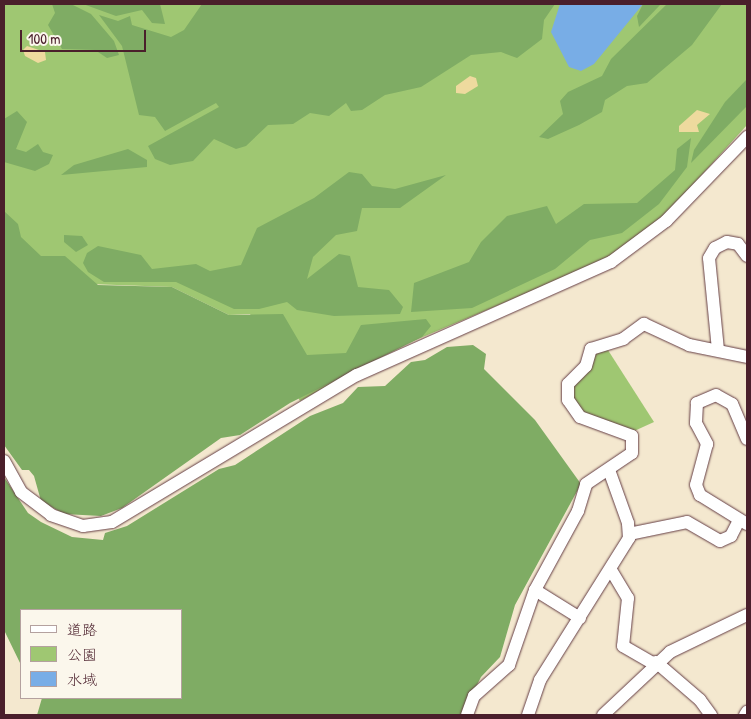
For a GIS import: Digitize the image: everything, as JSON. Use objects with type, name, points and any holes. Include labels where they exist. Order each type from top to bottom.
[{"type":"street","points":[[4,461],[21,492],[51,515],[83,526],[112,522],[357,375],[611,262],[666,221],[747,137]]},
{"type":"street","points":[[718,350],[709,258],[715,248],[727,242],[738,244],[747,256]]},
{"type":"street","points":[[467,715],[474,696],[508,665],[534,590],[578,511],[586,484],[630,457],[634,438],[577,416],[567,396],[568,384],[586,366],[596,344],[623,339],[644,324],[689,345],[747,357]]},
{"type":"street","points":[[629,534],[687,522],[720,541],[731,536],[743,522],[700,495],[696,485],[708,444],[696,423],[697,403],[716,395],[732,404],[747,438]]},
{"type":"street","points":[[528,715],[540,680],[611,570],[629,534],[609,470]]},
{"type":"street","points":[[611,570],[628,598],[624,646],[655,663],[700,700],[711,715]]},
{"type":"street","points":[[534,590],[580,618]]},
{"type":"street","points":[[603,715],[655,663],[730,619],[747,614]]},
{"type":"green space","points":[[4,4],[747,4],[747,125],[660,221],[615,256],[399,347],[300,401],[250,314],[229,315],[172,287],[62,283],[4,221]]},
{"type":"green space","points":[[52,4],[71,4],[91,14],[114,41],[119,55],[107,58],[95,50],[62,49],[48,25],[55,13]]},
{"type":"green space","points":[[83,4],[160,4],[165,24],[152,23],[142,10],[116,16]]},
{"type":"green space","points":[[202,4],[555,4],[544,20],[542,39],[517,58],[501,52],[471,55],[421,87],[385,95],[362,110],[351,111],[346,103],[329,116],[310,113],[293,124],[268,125],[246,146],[236,149],[214,139],[193,161],[170,165],[155,159],[148,146],[219,107],[216,103],[165,131],[155,117],[139,115],[122,46],[99,15],[118,21],[130,16],[132,25],[171,37],[184,30]]},
{"type":"green space","points":[[643,4],[661,4],[639,27],[637,16]]},
{"type":"green space","points":[[667,4],[722,4],[692,45],[647,83],[627,86],[605,100],[602,112],[579,125],[548,139],[539,137],[563,114],[560,101],[568,92],[602,76],[611,59]]},
{"type":"green space","points":[[747,79],[747,106],[691,163],[694,150],[725,102]]},
{"type":"green space","points":[[17,111],[27,122],[16,149],[26,152],[38,144],[43,152],[53,155],[49,164],[35,171],[4,162],[4,119]]},
{"type":"green space","points":[[691,138],[687,167],[659,204],[622,233],[590,240],[555,269],[472,308],[411,312],[414,283],[469,262],[481,242],[507,216],[547,206],[556,224],[584,204],[637,203],[675,170],[677,149]]},
{"type":"green space","points":[[128,149],[147,160],[147,167],[61,175],[74,165]]},
{"type":"green space","points":[[349,172],[362,174],[372,186],[395,189],[446,175],[400,208],[362,208],[357,231],[336,235],[313,257],[307,279],[339,254],[350,256],[358,287],[389,290],[403,307],[400,314],[334,316],[297,310],[287,302],[259,309],[234,309],[176,282],[104,282],[88,272],[83,263],[87,253],[98,246],[141,255],[152,269],[196,264],[210,271],[241,265],[257,228],[314,198]]},
{"type":"green space","points":[[4,211],[18,224],[21,237],[41,256],[65,256],[98,285],[172,287],[229,315],[283,314],[307,355],[346,353],[361,325],[426,319],[431,326],[422,337],[290,403],[240,435],[221,438],[122,508],[101,516],[64,514],[41,501],[34,476],[29,470],[22,470],[4,445]]},
{"type":"green space","points":[[64,235],[82,236],[88,245],[76,252],[64,242]]},
{"type":"green space","points":[[473,345],[486,354],[484,369],[535,420],[581,484],[515,605],[500,657],[481,677],[462,715],[37,715],[42,699],[182,699],[182,609],[20,609],[20,663],[4,630],[4,477],[28,513],[41,522],[72,537],[103,540],[105,533],[127,526],[219,469],[235,465],[310,416],[343,403],[358,387],[385,386],[411,362],[425,360],[447,347]]},
{"type":"green space","points":[[606,347],[654,422],[632,432],[581,413],[571,394],[572,385],[594,350]]},
{"type":"sand","points":[[27,46],[45,52],[46,60],[38,63],[25,56],[23,50]]},
{"type":"sand","points":[[470,76],[476,78],[478,86],[465,94],[456,93],[456,86]]},
{"type":"sand","points":[[697,110],[710,114],[697,125],[699,132],[679,132],[679,126]]},
{"type":"water","points":[[560,4],[643,4],[594,64],[581,71],[569,67],[551,32]]}]
